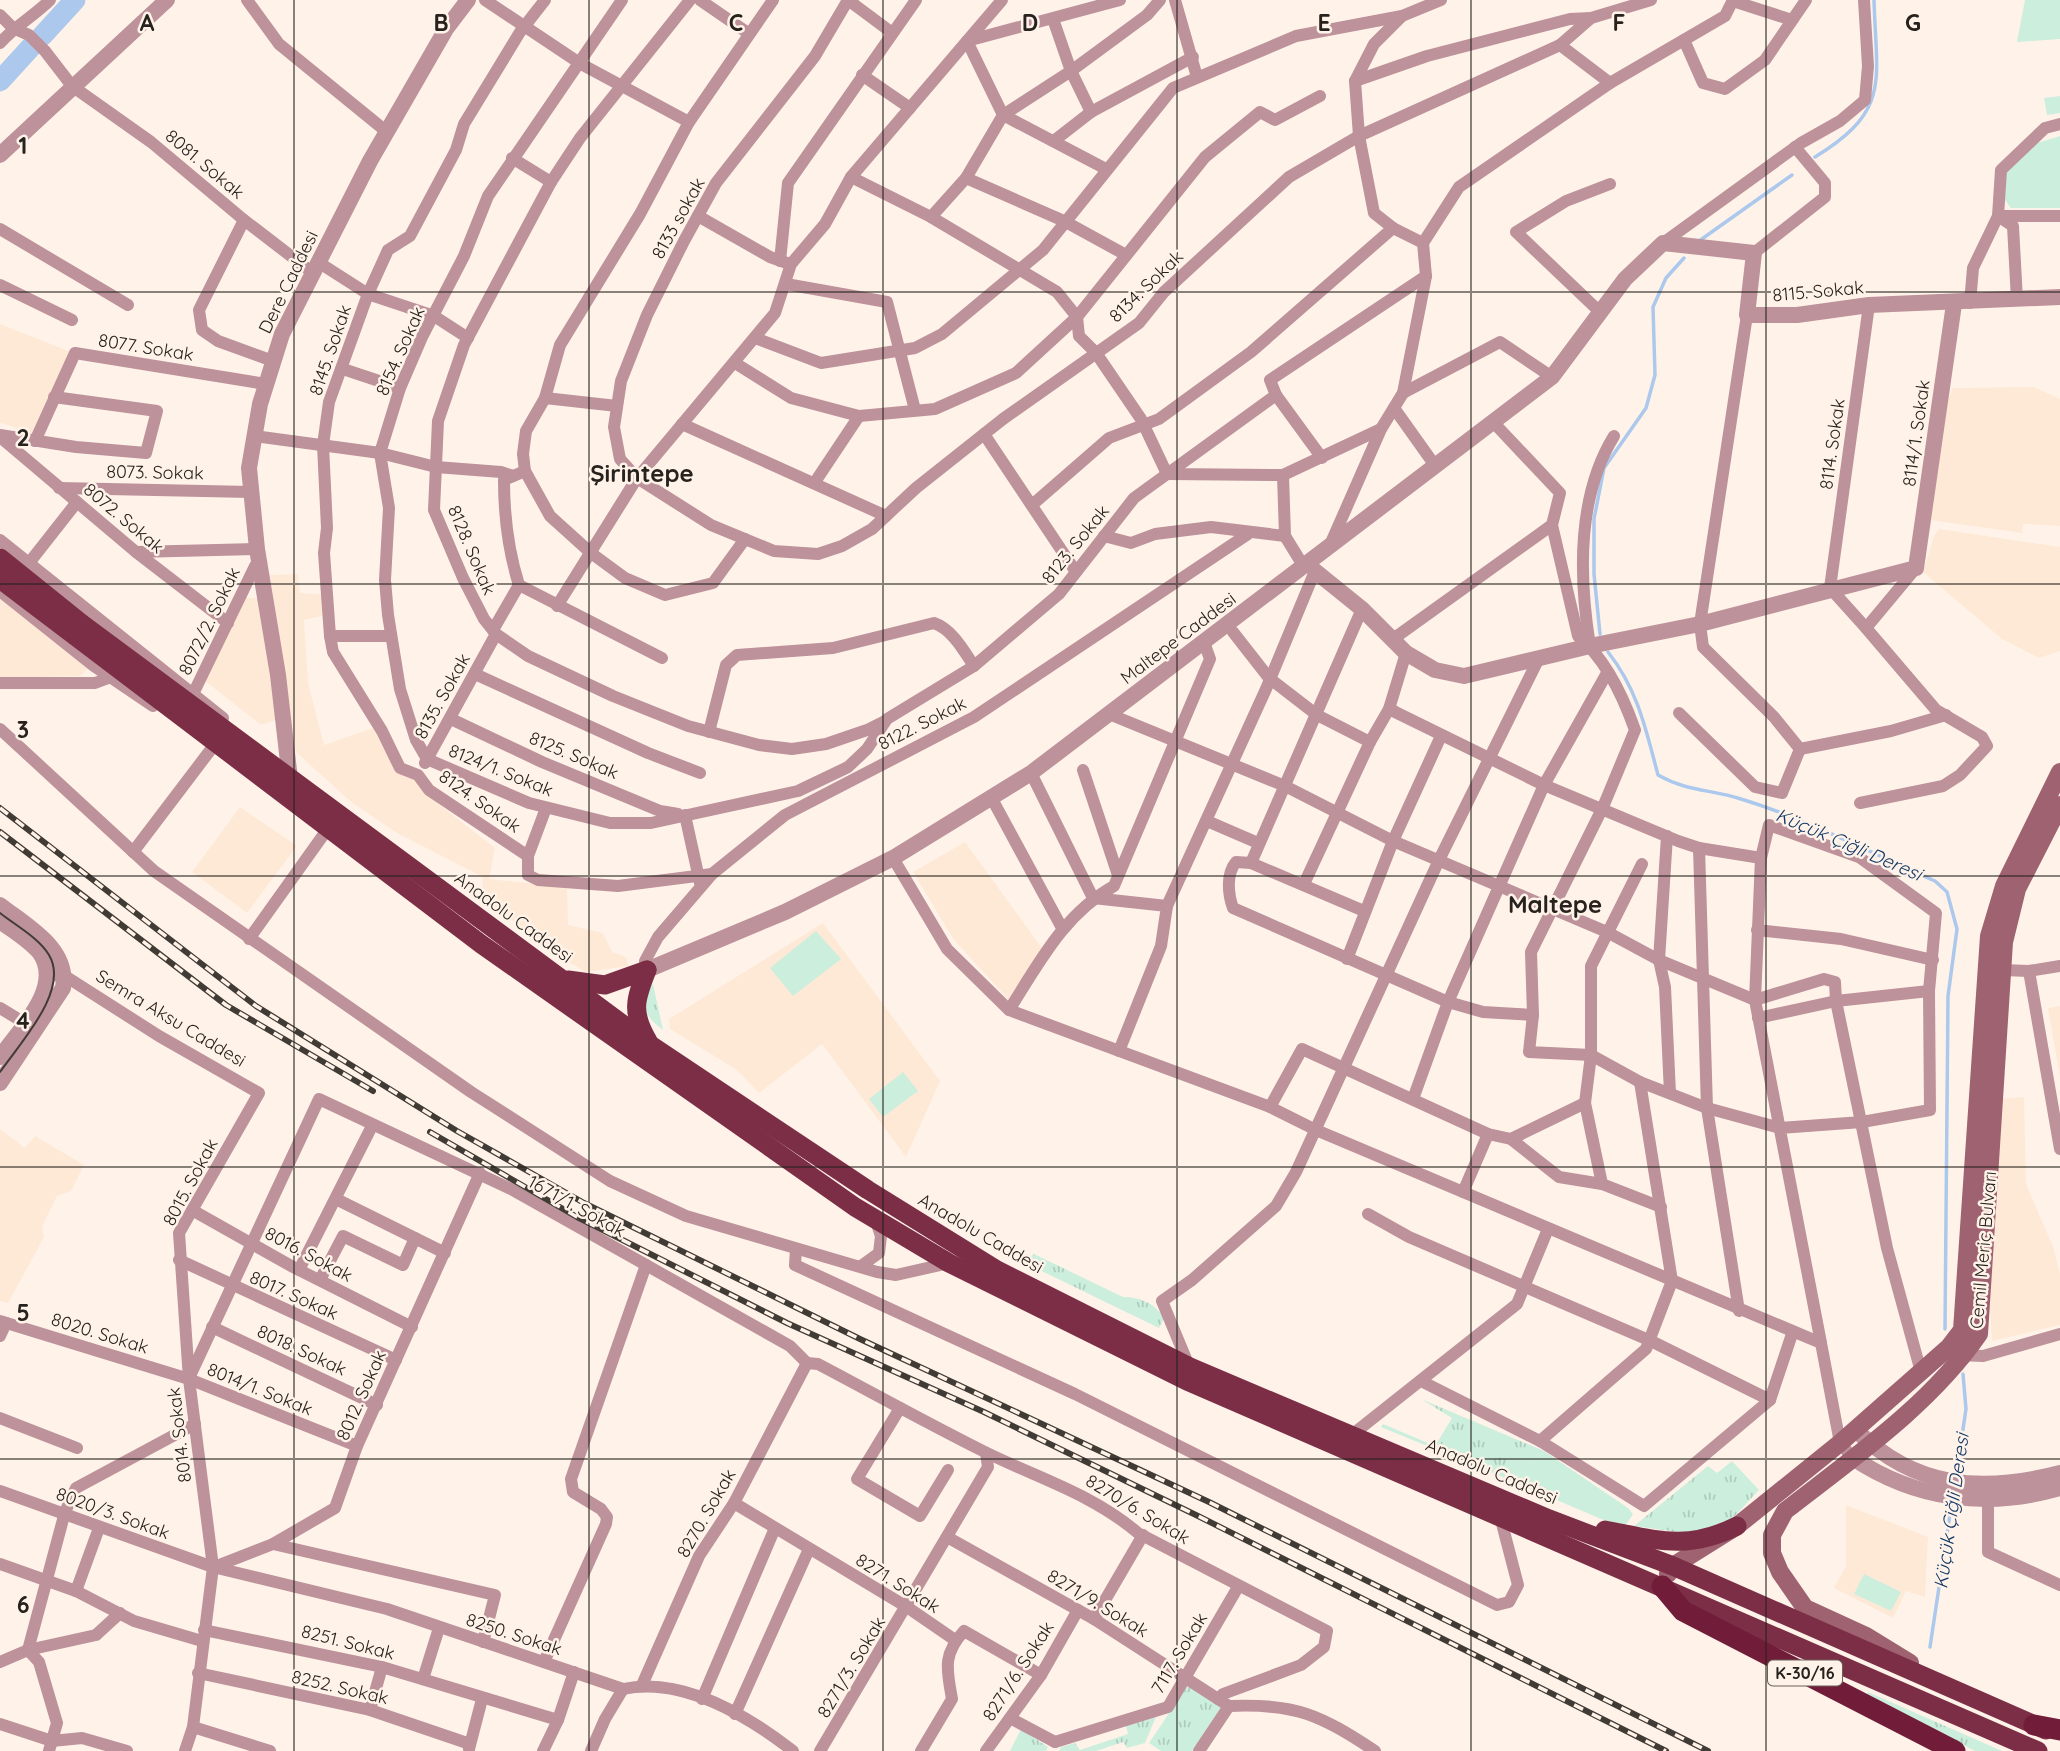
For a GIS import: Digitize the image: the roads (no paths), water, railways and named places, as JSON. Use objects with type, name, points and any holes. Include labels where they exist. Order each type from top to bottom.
[{"type":"highway","name":"Anadolu Caddesi","points":[[0,558],[82,624],[564,979],[586,1006],[876,1221],[949,1263],[1187,1381],[1415,1483],[1500,1516],[2038,1751]]},
{"type":"highway","points":[[0,579],[183,720]]},
{"type":"highway","name":"Anadolu Caddesi","points":[[183,720],[329,827],[481,944],[652,1046],[869,1190],[997,1270],[1189,1367],[1549,1519],[1673,1566],[2060,1736]]},
{"type":"highway","points":[[564,979],[605,985],[647,971]]},
{"type":"highway","points":[[647,971],[637,992],[636,1009],[638,1021],[652,1046]]},
{"type":"highway","points":[[586,1006],[605,985]]},
{"type":"highway","points":[[1549,1519],[1685,1544],[1711,1539],[1737,1526]]},
{"type":"highway","name":"K-30/16","points":[[1662,1586],[1683,1611],[1955,1751]]},
{"type":"highway","points":[[2034,1725],[2060,1730]]},
{"type":"main road","name":"Cemil Meriç Bulvarı","points":[[1952,1689],[1866,1636],[1805,1608],[1780,1572],[1772,1553],[1772,1535],[1785,1511],[1917,1404],[1956,1352],[1962,1330],[1967,1285],[1989,936],[2004,886],[2060,772]]},
{"type":"main road","name":"Cemil Meriç Bulvarı","points":[[1673,1566],[1737,1526],[1856,1430],[1921,1372],[1956,1352],[1979,1334],[2004,942],[2017,889],[2060,805]]},
{"type":"main road","points":[[1662,1586],[1673,1566]]},
{"type":"street","points":[[0,43],[13,28],[32,18],[50,0]]},
{"type":"street","points":[[0,155],[167,0]]},
{"type":"street","points":[[247,0],[279,44],[387,132]]},
{"type":"street","name":"Dere Caddesi","points":[[290,779],[278,675],[257,549],[251,492],[249,468],[254,436],[266,384],[282,334],[387,132],[446,29],[468,0]]},
{"type":"street","points":[[485,0],[581,64],[689,122]]},
{"type":"street","name":"8145. Sokak","points":[[418,775],[400,768],[383,731],[333,652],[324,553],[327,528],[323,444],[329,402],[368,294],[388,250],[410,236],[456,150],[464,124],[525,26],[545,0]]},
{"type":"street","name":"8154. Sokak","points":[[427,759],[416,740],[400,689],[391,636],[385,580],[389,508],[380,453],[400,388],[464,256],[488,196],[512,158],[581,64],[622,0]]},
{"type":"street","name":"8128. Sokak","points":[[690,0],[580,138],[551,182],[468,338],[438,421],[434,510],[463,578],[494,632],[528,656],[613,696],[709,732],[759,745],[792,749],[826,744],[867,730],[887,719]]},
{"type":"street","points":[[700,0],[748,33]]},
{"type":"street","points":[[746,539],[713,583],[665,595],[625,578],[591,553],[550,516],[519,473],[526,430],[545,398],[560,345],[639,214],[689,122],[773,0]]},
{"type":"street","points":[[848,0],[891,32]]},
{"type":"street","name":"8133 sokak","points":[[637,478],[620,459],[614,427],[621,381],[647,314],[698,216],[724,173],[815,56],[848,0]]},
{"type":"street","points":[[557,606],[637,478],[775,313],[786,284],[788,183],[891,32],[916,0]]},
{"type":"street","points":[[785,262],[825,224],[851,177],[1002,0]]},
{"type":"street","points":[[967,41],[1120,0]]},
{"type":"street","points":[[931,218],[966,178],[1003,115],[1071,71],[1147,15],[1160,0]]},
{"type":"street","points":[[1174,0],[1197,77]]},
{"type":"street","points":[[755,338],[821,363],[902,352],[942,334],[1043,250],[1173,88],[1296,36],[1402,16],[1441,0]]},
{"type":"street","name":"8134. Sokak","points":[[637,478],[711,525],[774,551],[818,554],[842,546],[872,529],[916,488],[984,434],[1139,323],[1164,292],[1289,177],[1359,136],[1560,45],[1591,18],[1651,0]]},
{"type":"street","points":[[1684,40],[1703,83],[1725,89],[1765,60],[1806,0]]},
{"type":"street","points":[[1663,243],[1795,147],[1840,121],[1866,100],[1868,66],[1864,0]]},
{"type":"street","points":[[1328,548],[1381,429],[1403,393],[1426,276],[1423,243],[1459,187],[1610,83],[1725,16],[1733,1],[1793,20]]},
{"type":"street","points":[[0,15],[13,28]]},
{"type":"street","points":[[1402,16],[1374,44],[1355,81],[1359,136],[1374,213],[1392,228],[1423,243]]},
{"type":"street","points":[[1355,81],[1440,53],[1570,19],[1591,18]]},
{"type":"street","points":[[1053,19],[1071,71],[1091,112]]},
{"type":"street","name":"8081. Sokak","points":[[13,28],[29,35],[46,51],[72,86],[151,142],[244,220],[316,267],[368,294],[434,316],[468,338]]},
{"type":"street","points":[[967,41],[1003,115],[1106,169]]},
{"type":"street","points":[[1560,45],[1610,83]]},
{"type":"street","points":[[1055,140],[1091,112],[1193,57]]},
{"type":"street","points":[[862,75],[910,108]]},
{"type":"street","points":[[735,363],[790,398],[859,416],[935,408],[1016,373],[1077,317],[1214,149],[1260,112],[1275,120],[1320,96]]},
{"type":"street","points":[[1962,303],[1973,268],[1998,216],[2001,170],[2045,128],[2060,124]]},
{"type":"street","points":[[1663,243],[1754,253],[1825,197],[1825,183],[1795,147]]},
{"type":"street","points":[[512,158],[551,182]]},
{"type":"street","points":[[851,177],[931,218],[1057,292],[1077,317],[1079,336],[1096,353],[1142,423],[1167,474],[1283,475],[1381,429]]},
{"type":"street","points":[[966,178],[1064,221],[1126,255]]},
{"type":"street","points":[[1601,313],[1516,232],[1566,201],[1610,184]]},
{"type":"street","points":[[698,216],[785,262]]},
{"type":"street","points":[[1998,216],[2060,216]]},
{"type":"street","points":[[1998,216],[2013,226],[2017,300]]},
{"type":"street","points":[[244,220],[199,310],[202,330],[218,341],[273,360]]},
{"type":"street","points":[[1032,505],[1109,438],[1142,423],[1159,419],[1251,352],[1392,228]]},
{"type":"street","points":[[0,229],[128,305]]},
{"type":"street","name":"Maltepe Caddesi","points":[[647,971],[785,912],[893,858],[1031,773],[1205,642],[1309,569],[1328,548],[1494,424],[1552,377],[1625,279],[1663,243]]},
{"type":"street","name":"8115. Sokak","points":[[1754,253],[1747,315],[1797,314],[1869,305],[2060,297]]},
{"type":"street","points":[[1322,458],[1276,395],[1270,380],[1426,276]]},
{"type":"street","points":[[786,284],[887,302],[915,410]]},
{"type":"street","points":[[0,285],[72,320]]},
{"type":"street","name":"8114/1. Sokak","points":[[1916,568],[1962,303]]},
{"type":"street","name":"8114. Sokak","points":[[1830,588],[1869,305]]},
{"type":"street","points":[[1747,315],[1700,624],[1703,647],[1774,717],[1800,749]]},
{"type":"street","points":[[1403,393],[1500,342],[1552,377]]},
{"type":"street","name":"8077. Sokak","points":[[36,441],[75,353],[266,384]]},
{"type":"street","points":[[343,369],[400,388]]},
{"type":"street","name":"8123. Sokak","points":[[685,815],[798,791],[848,767],[867,749],[887,719],[974,666],[1059,594],[1134,498],[1276,395]]},
{"type":"street","points":[[0,436],[146,453],[157,411],[54,397]]},
{"type":"street","points":[[545,398],[617,406]]},
{"type":"street","points":[[1394,408],[1436,467]]},
{"type":"street","points":[[815,482],[859,416]]},
{"type":"street","points":[[682,424],[886,516]]},
{"type":"street","points":[[1494,424],[1560,493],[1552,525],[1578,636],[1590,646],[1625,700],[1635,730],[1603,807],[1531,952],[1533,1015],[1529,1052],[1591,1055],[1640,1082],[1707,1108],[1780,1128],[1862,1122],[1930,1110],[1929,991],[1936,913],[1859,857],[1769,825],[1761,858],[1755,1000],[1758,1018],[1780,1128],[1840,1443],[1853,1458],[1901,1485],[1971,1491],[2060,1473]]},
{"type":"street","points":[[984,434],[1076,572]]},
{"type":"street","name":"8072. Sokak","points":[[0,436],[136,552],[228,624]]},
{"type":"street","points":[[254,436],[380,453],[436,467],[519,473]]},
{"type":"street","points":[[1590,646],[1584,607],[1585,526],[1599,460],[1614,436]]},
{"type":"street","points":[[519,473],[505,480],[504,509],[510,557],[519,585],[662,658]]},
{"type":"street","points":[[1283,475],[1285,536],[1309,569],[1362,609],[1406,653],[1435,670],[1464,676],[1590,646],[1700,624],[1830,588],[1916,568]]},
{"type":"street","name":"8073. Sokak","points":[[59,488],[251,492]]},
{"type":"street","points":[[29,563],[77,502]]},
{"type":"street","points":[[1393,639],[1552,525]]},
{"type":"street","points":[[1104,536],[1130,543],[1155,534],[1211,527],[1248,534],[1285,536]]},
{"type":"street","name":"8122. Sokak","points":[[647,971],[645,961],[658,937],[699,882],[785,815],[974,717],[1248,534]]},
{"type":"street","points":[[0,540],[194,692],[290,779]]},
{"type":"street","points":[[136,552],[257,549]]},
{"type":"street","name":"8072/2. Sokak","points":[[194,692],[255,566]]},
{"type":"street","points":[[1866,628],[1916,568]]},
{"type":"street","points":[[1119,1051],[1161,946],[1167,906],[1269,678],[1309,569]]},
{"type":"street","name":"8135. Sokak","points":[[418,775],[475,674],[519,585]]},
{"type":"street","points":[[1830,588],[1936,710],[1982,737],[1987,746],[1960,775],[1943,786],[1860,803]]},
{"type":"street","points":[[0,590],[111,677],[157,709],[183,720]]},
{"type":"street","points":[[1251,863],[1362,609]]},
{"type":"street","points":[[709,732],[726,665],[737,655],[833,648],[934,623],[942,626],[960,645],[974,666]]},
{"type":"street","points":[[1233,632],[1269,678],[1317,715],[1370,742]]},
{"type":"street","points":[[330,636],[391,636]]},
{"type":"street","points":[[1009,1010],[1062,928],[1093,898],[1114,886],[1210,659],[1205,642]]},
{"type":"street","points":[[1304,884],[1370,742],[1389,709],[1406,653]]},
{"type":"street","points":[[1189,1367],[1163,1301],[1192,1280],[1276,1206],[1345,1071],[1385,975],[1439,860],[1539,658]]},
{"type":"street","points":[[1413,1099],[1448,1002],[1544,785],[1607,673]]},
{"type":"street","points":[[475,674],[649,753],[700,773]]},
{"type":"street","points":[[0,683],[95,683],[111,677]]},
{"type":"street","points":[[0,691],[16,683]]},
{"type":"street","points":[[1389,709],[1544,785],[1603,807],[1667,836],[1699,848],[1761,858]]},
{"type":"street","points":[[1389,709],[1488,759]]},
{"type":"street","points":[[1679,713],[1755,787],[1782,793],[1800,749]]},
{"type":"street","points":[[1109,714],[1285,786],[1393,841],[1499,884],[1606,932],[1659,960],[1755,1000],[1824,979],[1835,982],[1836,1002],[1887,1248],[1921,1372]]},
{"type":"street","points":[[1800,749],[1891,731],[1946,715]]},
{"type":"street","name":"8125. Sokak","points":[[451,719],[542,762],[660,811],[685,815]]},
{"type":"street","points":[[0,729],[133,852],[249,939],[471,1092],[610,1181],[687,1216],[796,1249],[896,1275],[949,1263]]},
{"type":"street","points":[[1348,960],[1364,911],[1393,841],[1441,736]]},
{"type":"street","points":[[133,852],[215,744]]},
{"type":"street","name":"8124/1. Sokak","points":[[427,759],[546,808],[610,824],[651,823],[685,815]]},
{"type":"street","points":[[1083,770],[1118,875]]},
{"type":"street","points":[[1031,773],[1093,898]]},
{"type":"street","name":"8124. Sokak","points":[[418,775],[429,790],[527,856],[528,875],[538,880],[618,886],[699,882]]},
{"type":"street","points":[[785,815],[798,791]]},
{"type":"street","points":[[992,797],[1062,928]]},
{"type":"street","points":[[527,856],[546,808]]},
{"type":"street","points":[[685,815],[699,882]]},
{"type":"street","points":[[1206,821],[1258,843]]},
{"type":"street","points":[[249,939],[329,827]]},
{"type":"street","points":[[1667,836],[1659,960],[1665,986],[1670,1093]]},
{"type":"street","points":[[1699,848],[1707,1108],[1739,1311]]},
{"type":"street","points":[[893,858],[947,949],[1009,1010],[1270,1107],[1316,1130],[1792,1334],[1821,1343]]},
{"type":"street","points":[[1364,911],[1251,863],[1236,862],[1231,868],[1228,896],[1233,908],[1448,1002],[1483,1012],[1533,1015]]},
{"type":"street","points":[[1602,1184],[1585,1103],[1591,1055],[1591,966],[1642,864]]},
{"type":"street","points":[[1093,898],[1167,906]]},
{"type":"street","points":[[0,905],[48,942],[61,961],[65,976],[63,988],[0,1058]]},
{"type":"street","points":[[0,921],[37,950],[46,963],[47,974],[30,1026],[0,1083]]},
{"type":"street","points":[[1757,930],[1841,939],[1933,960]]},
{"type":"street","points":[[2002,970],[2029,971],[2060,966]]},
{"type":"street","points":[[2029,971],[2060,1149]]},
{"type":"street","name":"Semra Aksu Caddesi","points":[[47,974],[65,976],[159,1036],[259,1093]]},
{"type":"street","points":[[1758,1018],[1836,1002],[1929,991]]},
{"type":"street","points":[[0,1008],[30,1026]]},
{"type":"street","points":[[1270,1107],[1302,1049],[1488,1135],[1511,1139],[1559,1177],[1602,1184],[1661,1207]]},
{"type":"street","points":[[1540,1441],[1646,1349],[1672,1281],[1640,1082]]},
{"type":"street","name":"8015. Sokak","points":[[189,1379],[179,1233],[259,1093]]},
{"type":"street","name":"1671/1. Sokak","points":[[319,1099],[372,1126],[480,1173],[790,1346],[807,1363]]},
{"type":"street","name":"8014. Sokak","points":[[185,1751],[193,1727],[213,1567],[189,1379],[319,1099]]},
{"type":"street","points":[[1511,1139],[1585,1103]]},
{"type":"street","points":[[299,1270],[372,1126]]},
{"type":"street","points":[[1463,1192],[1488,1135]]},
{"type":"street","name":"8012. Sokak","points":[[213,1567],[272,1544],[335,1508],[357,1446],[480,1173]]},
{"type":"street","points":[[335,1199],[445,1253]]},
{"type":"street","name":"8016. Sokak","points":[[192,1210],[241,1235],[299,1270],[412,1327]]},
{"type":"street","points":[[1368,1214],[1409,1237],[1651,1341],[1770,1400]]},
{"type":"street","points":[[861,1266],[879,1253],[881,1236],[876,1221]]},
{"type":"street","points":[[1353,1434],[1423,1382],[1517,1304],[1548,1228]]},
{"type":"street","points":[[320,1280],[343,1236],[403,1265],[415,1238]]},
{"type":"street","points":[[796,1249],[795,1265],[1075,1394],[1497,1605],[1509,1602],[1518,1585],[1500,1516]]},
{"type":"street","name":"8017. Sokak","points":[[180,1260],[231,1286],[396,1360]]},
{"type":"street","points":[[544,1662],[606,1524],[607,1517],[601,1508],[573,1492],[571,1479],[646,1265]]},
{"type":"street","points":[[0,1336],[3,1322]]},
{"type":"street","name":"8020. Sokak","points":[[3,1322],[189,1379]]},
{"type":"street","name":"8018. Sokak","points":[[212,1327],[377,1405]]},
{"type":"street","points":[[1423,1382],[1540,1441],[1644,1506],[1770,1400],[1792,1334]]},
{"type":"street","points":[[1956,1352],[1983,1356],[2060,1334]]},
{"type":"street","name":"8270/6. Sokak","points":[[807,1363],[818,1364],[986,1453],[1078,1492],[1143,1535],[1238,1587],[1327,1631],[1328,1640],[1324,1647],[1301,1665],[1223,1694],[1224,1702]]},
{"type":"street","name":"8270. Sokak","points":[[642,1685],[699,1556],[734,1503],[807,1363]]},
{"type":"street","name":"8014/1. Sokak","points":[[189,1379],[357,1446]]},
{"type":"street","points":[[900,1408],[857,1479],[920,1516],[948,1469]]},
{"type":"street","points":[[0,1418],[77,1448]]},
{"type":"street","points":[[28,1650],[65,1512],[76,1488],[195,1424]]},
{"type":"street","points":[[1856,1430],[1897,1464],[1936,1486]]},
{"type":"street","name":"8271/3. Sokak","points":[[820,1751],[988,1467],[986,1453]]},
{"type":"street","points":[[1971,1491],[1988,1501],[2060,1488]]},
{"type":"street","name":"8020/3. Sokak","points":[[0,1491],[213,1567]]},
{"type":"street","points":[[1988,1501],[1988,1552],[2060,1585]]},
{"type":"street","name":"8271. Sokak","points":[[734,1503],[907,1607],[955,1640]]},
{"type":"street","points":[[76,1591],[99,1528]]},
{"type":"street","points":[[702,1699],[775,1528]]},
{"type":"street","points":[[1094,1619],[1143,1535]]},
{"type":"street","name":"8271/9. Sokak","points":[[947,1536],[1094,1619],[1224,1702]]},
{"type":"street","points":[[272,1544],[495,1595],[483,1642]]},
{"type":"street","points":[[735,1714],[809,1549]]},
{"type":"street","name":"8251. Sokak","points":[[0,1564],[76,1591],[134,1621],[382,1667],[558,1720]]},
{"type":"street","name":"8250. Sokak","points":[[213,1567],[387,1609],[623,1689]]},
{"type":"street","name":"7117. Sokak","points":[[1054,1746],[1168,1707],[1238,1587]]},
{"type":"street","name":"8271/6. Sokak","points":[[986,1751],[1041,1675],[1078,1610]]},
{"type":"street","points":[[0,1662],[28,1650],[96,1635],[120,1613]]},
{"type":"street","points":[[423,1679],[439,1628]]},
{"type":"street","points":[[921,1751],[953,1699],[946,1662],[955,1640],[964,1631],[1041,1675]]},
{"type":"street","points":[[28,1650],[39,1662],[57,1723],[50,1746]]},
{"type":"street","points":[[370,1710],[382,1667]]},
{"type":"street","points":[[543,1751],[558,1720],[574,1672]]},
{"type":"street","name":"8252. Sokak","points":[[198,1674],[370,1710],[469,1747]]},
{"type":"street","points":[[591,1751],[605,1719],[623,1689],[642,1685],[671,1687],[702,1699],[735,1714],[793,1751]]},
{"type":"street","points":[[469,1747],[482,1699]]},
{"type":"street","points":[[1199,1751],[1224,1702],[1266,1704],[1309,1712],[1375,1751]]},
{"type":"street","points":[[1010,1717],[1054,1746]]},
{"type":"street","points":[[0,1724],[50,1746],[82,1738],[127,1751]]},
{"type":"street","points":[[193,1727],[270,1751]]},
{"type":"waterway","points":[[42,36],[75,0]]},
{"type":"waterway","name":"Küçük Çiğli Deresi","points":[[1815,157],[1840,140],[1857,124],[1868,108],[1877,72],[1874,0]]},
{"type":"waterway","points":[[0,81],[31,47]]},
{"type":"waterway","name":"Küçük Çiğli Deresi","points":[[1699,241],[1792,175]]},
{"type":"waterway","name":"Küçük Çiğli Deresi","points":[[1600,634],[1594,574],[1594,519],[1604,468],[1646,408],[1655,375],[1653,307],[1666,278],[1684,258]]},
{"type":"waterway","name":"Küçük Çiğli Deresi","points":[[1608,652],[1634,696],[1658,775],[1679,785],[1730,796],[1790,816],[1935,881],[1947,892],[1957,929],[1948,996],[1945,1329]]},
{"type":"waterway","name":"Küçük Çiğli Deresi","points":[[1956,1476],[1966,1409],[1963,1374]]},
{"type":"waterway","name":"Küçük Çiğli Deresi","points":[[1930,1647],[1952,1501]]},
{"type":"tram line","points":[[0,913],[39,943],[49,955],[54,969],[53,984],[40,1016],[0,1072]]},
{"type":"railway","points":[[0,808],[256,1006],[457,1131],[584,1203],[860,1339],[1209,1502],[1708,1751]]},
{"type":"railway","points":[[0,832],[226,1005],[373,1091]]},
{"type":"railway","points":[[430,1132],[577,1217],[787,1323],[984,1412],[1198,1516],[1666,1751]]},
{"type":"district","name":"Şirintepe","points":[[642,473]]},
{"type":"district","name":"Maltepe","points":[[1555,904]]}]
